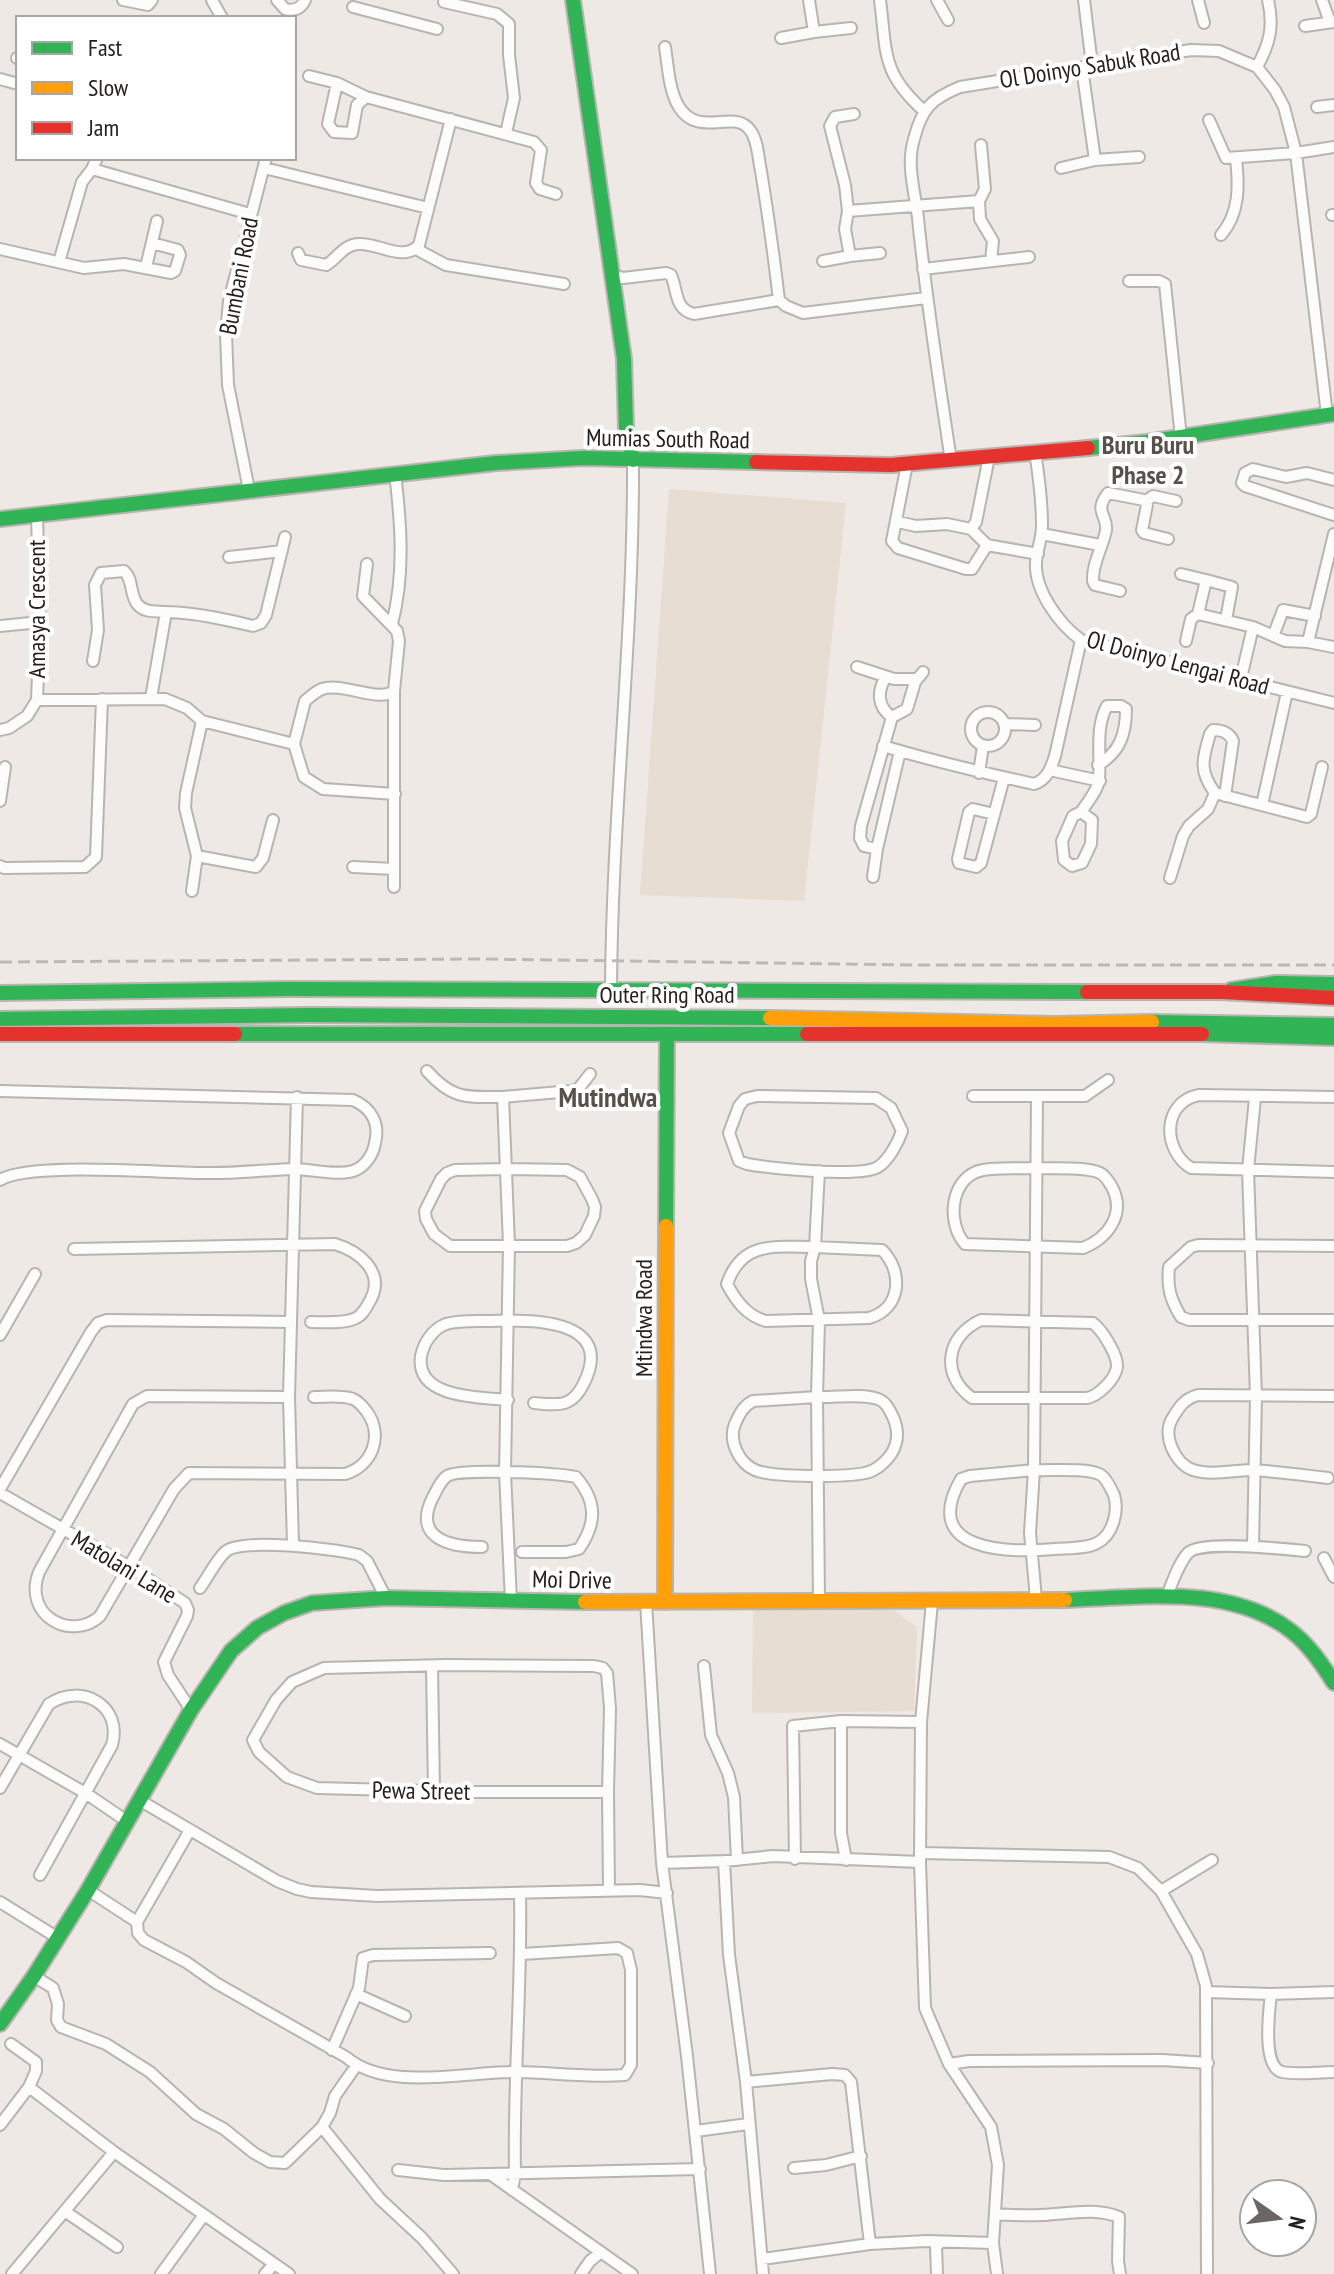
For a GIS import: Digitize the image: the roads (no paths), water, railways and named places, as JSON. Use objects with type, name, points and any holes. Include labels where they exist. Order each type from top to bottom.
[{"type":"main road","points":[[573,0],[616,280],[624,359],[626,428],[633,460]]},
{"type":"main road","name":"Mumias South Road","points":[[0,519],[528,460],[907,464],[1028,455],[1181,438],[1330,415]]},
{"type":"main road","points":[[605,459],[613,454],[626,428]]},
{"type":"main road","name":"Outer Ring Road","points":[[1222,992],[1276,983],[1334,984]]},
{"type":"main road","name":"Outer Ring Road","points":[[0,993],[611,989],[930,993],[1222,992],[1334,998]]},
{"type":"main road","name":"Outer Ring Road","points":[[0,1019],[309,1015],[655,1016],[1054,1024],[1203,1021],[1334,1025]]},
{"type":"main road","points":[[1203,1021],[1228,1034]]},
{"type":"main road","points":[[0,1034],[1228,1034],[1334,1038]]},
{"type":"main road","name":"Mtindwa Road","points":[[665,1602],[667,1034]]},
{"type":"main road","name":"Moi Drive","points":[[0,2024],[88,1890],[191,1710],[231,1651],[257,1628],[284,1613],[312,1603],[386,1598],[646,1602],[1218,1600],[1253,1609],[1291,1631],[1318,1658],[1334,1683]]},
{"type":"street","points":[[123,0],[148,5],[152,0]]},
{"type":"street","points":[[277,0],[285,9],[293,10],[300,8],[305,0]]},
{"type":"street","points":[[809,0],[814,32]]},
{"type":"street","points":[[880,0],[891,74],[906,95],[924,111],[911,152],[911,173],[951,461]]},
{"type":"street","points":[[937,0],[948,20]]},
{"type":"street","points":[[1084,0],[1095,160]]},
{"type":"street","points":[[1198,0],[1204,23]]},
{"type":"street","points":[[1268,0],[1272,17],[1271,35],[1257,67],[1284,107],[1296,153],[1330,415]]},
{"type":"street","points":[[1305,26],[1332,22],[1322,0]]},
{"type":"street","points":[[354,2],[437,29]]},
{"type":"street","points":[[444,2],[497,14],[509,24],[514,98],[506,133]]},
{"type":"street","points":[[781,38],[851,28]]},
{"type":"street","points":[[665,47],[673,91],[678,106],[686,116],[701,123],[734,120],[744,124],[755,139],[779,300],[792,310],[803,313],[926,298]]},
{"type":"street","name":"Ol Doinyo Sabuk Road","points":[[924,111],[939,96],[960,87],[1205,50],[1219,51],[1257,67]]},
{"type":"street","points":[[309,76],[337,83],[366,97],[538,144],[541,150],[536,183],[540,189],[556,194]]},
{"type":"street","points":[[337,83],[328,124],[334,132],[352,133],[357,105],[366,97]]},
{"type":"street","points":[[1317,107],[1334,105]]},
{"type":"street","points":[[850,256],[845,229],[848,211],[845,185],[830,126],[835,117],[854,114]]},
{"type":"street","points":[[298,253],[301,260],[321,266],[332,262],[343,250],[355,244],[405,253],[416,249],[451,119]]},
{"type":"street","points":[[1209,120],[1226,158],[1334,147]]},
{"type":"street","points":[[981,145],[985,189],[979,201],[980,219],[993,241],[991,261]]},
{"type":"street","points":[[1061,168],[1095,160],[1139,157]]},
{"type":"street","points":[[1221,235],[1230,221],[1237,198],[1239,181],[1236,159]]},
{"type":"street","points":[[59,262],[82,182],[96,160]]},
{"type":"street","points":[[265,163],[428,208]]},
{"type":"street","name":"Bumbani Road","points":[[249,490],[228,385],[226,334],[229,301],[265,163]]},
{"type":"street","points":[[92,169],[250,214]]},
{"type":"street","points":[[848,211],[979,201]]},
{"type":"street","points":[[146,267],[157,221]]},
{"type":"street","points":[[0,249],[84,268],[124,264],[171,273],[177,267],[178,250],[152,243]]},
{"type":"street","points":[[416,249],[446,265],[564,284]]},
{"type":"street","points":[[823,261],[880,253]]},
{"type":"street","points":[[923,269],[1029,257]]},
{"type":"street","points":[[616,280],[666,273],[671,275],[676,298],[682,307],[694,314],[779,300]]},
{"type":"street","points":[[1129,281],[1159,281],[1165,284],[1181,438]]},
{"type":"street","name":"Ol Doinyo Lengai Road","points":[[1035,452],[1042,496],[1037,577],[1045,596],[1068,630],[1081,640],[1334,703]]},
{"type":"street","points":[[971,529],[976,522],[989,457]]},
{"type":"street","points":[[611,989],[634,534],[633,460]]},
{"type":"street","points":[[907,464],[892,541],[898,548],[972,569],[987,545]]},
{"type":"street","points":[[1334,480],[1307,473],[1286,477],[1253,469],[1245,473],[1242,483],[1334,515]]},
{"type":"street","points":[[392,624],[399,598],[401,528],[395,473]]},
{"type":"street","points":[[1120,591],[1095,585],[1093,581],[1107,527],[1101,509],[1108,493],[1146,501]]},
{"type":"street","points":[[1168,539],[1142,530],[1146,501],[1153,496],[1176,501]]},
{"type":"street","name":"Amasya Crescent","points":[[0,730],[27,716],[37,700],[40,622],[37,516]]},
{"type":"street","points":[[898,522],[916,526],[947,524],[971,529],[987,545],[1038,554]]},
{"type":"street","points":[[1042,534],[1100,545]]},
{"type":"street","points":[[1308,642],[1334,534]]},
{"type":"street","points":[[93,661],[98,630],[95,585],[101,573],[124,571],[129,576],[138,605],[148,611],[195,613],[253,626],[261,623],[266,615],[285,537]]},
{"type":"street","points":[[229,557],[282,551]]},
{"type":"street","points":[[367,564],[363,596],[392,624],[399,641],[394,691],[394,887]]},
{"type":"street","points":[[1181,574],[1232,587],[1226,620]]},
{"type":"street","points":[[1186,641],[1191,619],[1198,614],[1206,580]]},
{"type":"street","points":[[1274,634],[1283,610],[1315,616]]},
{"type":"street","points":[[151,698],[166,612]]},
{"type":"street","points":[[1198,614],[1253,627],[1291,642],[1333,647]]},
{"type":"street","points":[[0,626],[40,622]]},
{"type":"street","points":[[1241,678],[1253,627]]},
{"type":"street","points":[[883,746],[966,766],[979,773],[1034,784],[1042,782],[1050,770],[1081,640]]},
{"type":"street","points":[[857,667],[886,677],[920,675],[907,709],[892,717],[861,826],[860,838],[864,846],[877,849]]},
{"type":"street","points":[[886,677],[879,698],[885,712],[892,717]]},
{"type":"street","points":[[394,691],[385,695],[338,688],[323,689],[305,701],[294,744],[304,777],[323,789],[395,794]]},
{"type":"street","points":[[1262,805],[1287,692]]},
{"type":"street","points":[[0,866],[85,867],[96,857],[102,699]]},
{"type":"street","points":[[37,700],[165,699],[187,708],[202,721],[294,744]]},
{"type":"street","points":[[1081,812],[1092,820],[1093,832],[1088,855],[1082,863],[1072,866],[1064,860],[1062,841],[1073,816],[1081,812],[1100,781],[1098,765],[1102,715],[1107,706],[1121,706],[1126,709],[1126,724],[1118,751],[1098,765]]},
{"type":"street","points":[[1005,724],[1004,736],[996,745],[983,746],[973,739],[971,726],[977,715],[989,712],[1005,724],[1035,725]]},
{"type":"street","points":[[192,891],[197,856],[185,808],[202,721]]},
{"type":"street","points":[[1170,878],[1183,836],[1220,794],[1233,741],[1229,734],[1213,730],[1202,768],[1204,777],[1220,794],[1307,817],[1311,814],[1322,767]]},
{"type":"street","points":[[979,773],[983,746]]},
{"type":"street","points":[[873,877],[900,751]]},
{"type":"street","points":[[0,801],[5,767]]},
{"type":"street","points":[[1050,770],[1100,781]]},
{"type":"street","points":[[994,814],[973,809],[969,812],[959,863],[980,866],[1004,778]]},
{"type":"street","points":[[197,856],[256,867],[263,858],[273,820]]},
{"type":"street","points":[[353,867],[394,869]]},
{"type":"street","points":[[427,1071],[440,1086],[453,1094],[503,1097],[572,1091],[579,1088],[590,1074]]},
{"type":"street","points":[[973,1096],[1085,1096],[1108,1080]]},
{"type":"street","points":[[0,1091],[353,1100],[371,1112],[377,1137],[368,1160],[351,1172],[294,1169],[212,1173],[65,1171],[12,1174],[0,1180]]},
{"type":"street","points":[[1334,1097],[1199,1095],[1188,1097],[1178,1105],[1170,1122],[1170,1134],[1176,1151],[1191,1168],[1334,1172]]},
{"type":"street","points":[[757,1096],[876,1098],[891,1108],[902,1131],[878,1167],[870,1170],[819,1171],[770,1168],[739,1161],[729,1133],[739,1106],[745,1099],[757,1096]]},
{"type":"street","points":[[293,1545],[289,1397],[297,1097]]},
{"type":"street","points":[[503,1097],[508,1169],[510,1320],[505,1473],[511,1601]]},
{"type":"street","points":[[1036,1599],[1030,1533],[1034,1470],[1037,1097]]},
{"type":"street","points":[[1253,1547],[1256,1396],[1248,1170],[1255,1098]]},
{"type":"street","points":[[1035,1168],[1100,1173],[1114,1190],[1117,1206],[1108,1232],[1094,1244],[1083,1248],[1036,1247],[965,1244],[952,1213],[953,1203],[970,1175],[983,1170],[1035,1168]]},
{"type":"street","points":[[508,1169],[575,1173],[580,1177],[595,1207],[585,1235],[567,1246],[450,1246],[434,1234],[425,1211],[447,1173],[455,1170],[508,1169]]},
{"type":"street","points":[[819,1171],[815,1247],[811,1261],[811,1279],[819,1320],[819,1599]]},
{"type":"street","points":[[74,1249],[335,1244],[361,1256],[375,1279],[374,1293],[359,1317],[311,1322]]},
{"type":"street","points":[[1334,1246],[1191,1247],[1169,1267],[1167,1286],[1181,1317],[1189,1320],[1334,1320]]},
{"type":"street","points":[[815,1247],[882,1250],[890,1258],[896,1281],[892,1302],[883,1314],[869,1318],[766,1321],[755,1318],[733,1296],[727,1284],[733,1267],[753,1251],[815,1247]]},
{"type":"street","points":[[0,1335],[35,1274]]},
{"type":"street","points":[[0,1491],[98,1323],[107,1320],[291,1322]]},
{"type":"street","points":[[508,1400],[444,1392],[429,1381],[420,1365],[422,1349],[433,1332],[446,1324],[510,1320],[565,1325],[577,1332],[590,1349],[591,1370],[578,1396],[558,1405],[534,1403]]},
{"type":"street","points":[[981,1320],[1093,1323],[1099,1328],[1116,1361],[1114,1376],[1094,1397],[1034,1397],[972,1398],[953,1373],[951,1349],[971,1325],[981,1320]]},
{"type":"street","points":[[1328,1478],[1254,1470],[1197,1472],[1185,1467],[1168,1436],[1168,1425],[1188,1398],[1198,1395],[1334,1396]]},
{"type":"street","points":[[289,1397],[154,1396],[141,1398],[133,1404],[61,1529],[33,1587],[34,1596],[44,1613],[60,1624],[93,1623],[174,1489],[189,1473],[290,1475],[355,1471],[374,1444],[377,1432],[374,1421],[361,1403],[342,1397],[314,1397]]},
{"type":"street","points":[[817,1397],[881,1400],[886,1404],[899,1431],[897,1444],[887,1460],[866,1473],[817,1475],[768,1473],[746,1464],[732,1441],[733,1428],[746,1405],[753,1401],[817,1397]]},
{"type":"street","points":[[1034,1470],[1088,1471],[1101,1475],[1117,1504],[1115,1520],[1104,1539],[1094,1545],[1034,1551],[974,1545],[952,1522],[949,1507],[961,1479],[1034,1470]]},
{"type":"street","points":[[482,1547],[457,1547],[445,1543],[430,1530],[426,1518],[428,1507],[449,1475],[461,1472],[576,1477],[586,1489],[593,1507],[593,1523],[579,1549],[522,1552]]},
{"type":"street","name":"Matolani Lane","points":[[0,1491],[185,1603],[188,1610],[164,1662],[168,1675],[191,1710]]},
{"type":"street","points":[[200,1588],[225,1552],[233,1547],[293,1545],[359,1555],[367,1561],[386,1598]]},
{"type":"street","points":[[1166,1598],[1186,1554],[1192,1549],[1253,1547],[1305,1551]]},
{"type":"street","points":[[1324,1558],[1334,1577]]},
{"type":"street","points":[[646,1602],[662,1863],[696,2131],[710,2274]]},
{"type":"street","points":[[932,1602],[921,1722],[920,1858],[925,2008],[949,2064],[991,2127],[998,2165],[993,2243],[997,2274]]},
{"type":"street","points":[[434,1791],[432,1666],[603,1668],[607,1673],[610,1708],[609,1891]]},
{"type":"street","name":"Pewa Street","points":[[432,1666],[324,1668],[292,1682],[276,1700],[253,1740],[259,1752],[287,1777],[317,1788],[608,1792]]},
{"type":"street","points":[[704,1666],[711,1735],[728,1773],[734,1797],[737,1860]]},
{"type":"street","points":[[0,1788],[49,1704],[71,1696],[94,1697],[111,1719],[115,1735],[87,1794],[40,1875]]},
{"type":"street","points":[[795,1859],[793,1726],[841,1721],[921,1722]]},
{"type":"street","points":[[841,1721],[841,1833],[846,1860]]},
{"type":"street","points":[[0,1744],[87,1794],[128,1822]]},
{"type":"street","points":[[141,1801],[297,1889],[377,1896],[640,1890],[667,1893]]},
{"type":"street","points":[[190,1830],[137,1922],[138,1933],[144,1940],[186,1962],[356,2066],[397,2077],[514,2072],[625,2075],[631,2065],[631,1961],[624,1950],[522,1954]]},
{"type":"street","points":[[662,1863],[773,1856],[846,1860],[1109,1857],[1138,1868],[1161,1891],[1204,1971],[1208,2063],[1207,2274]]},
{"type":"street","points":[[1161,1891],[1212,1860]]},
{"type":"street","points":[[724,1861],[729,1955],[746,2082],[763,2274]]},
{"type":"street","points":[[88,1890],[137,1922]]},
{"type":"street","points":[[512,2190],[515,2174],[514,2072],[522,1954],[520,1894]]},
{"type":"street","points":[[0,1902],[58,1938]]},
{"type":"street","points":[[332,2050],[356,1994],[363,1958],[490,1953]]},
{"type":"street","points":[[34,1976],[53,1988],[58,2004],[57,2020],[61,2027],[106,2044],[150,2072],[196,2114],[224,2129],[270,2162],[285,2163],[322,2127],[335,2096],[356,2066]]},
{"type":"street","points":[[1206,1992],[1334,1992]]},
{"type":"street","points":[[356,1994],[405,2016]]},
{"type":"street","points":[[1271,1994],[1269,2057],[1275,2068],[1284,2073],[1334,2072]]},
{"type":"street","points":[[0,2125],[29,2087],[36,2071],[36,2062],[11,2044]]},
{"type":"street","points":[[949,2064],[969,2061],[1162,2060],[1208,2063]]},
{"type":"street","points":[[746,2082],[845,2075],[853,2088],[870,2244]]},
{"type":"street","points":[[29,2087],[114,2152],[289,2274]]},
{"type":"street","points":[[696,2131],[748,2124]]},
{"type":"street","points":[[322,2127],[388,2208],[422,2238],[453,2274]]},
{"type":"street","points":[[12,2274],[114,2152]]},
{"type":"street","points":[[794,2168],[826,2165],[861,2156]]},
{"type":"street","points":[[398,2170],[429,2175],[700,2169]]},
{"type":"street","points":[[489,2174],[632,2274]]},
{"type":"street","points":[[66,2212],[117,2247]]},
{"type":"street","points":[[995,2214],[1037,2216],[1088,2212],[1119,2217],[1120,2274]]},
{"type":"street","points":[[161,2274],[204,2215]]},
{"type":"street","points":[[937,2274],[936,2246],[941,2242]]},
{"type":"street","points":[[762,2259],[870,2244],[993,2243]]},
{"type":"street","points":[[581,2274],[600,2253]]},
{"type":"street","points":[[265,2274],[274,2264]]},
{"type":"railway","points":[[0,962],[477,959],[915,965],[1334,965]]},
{"type":"district","name":"Buru Buru Phase 2","points":[[1148,460]]},
{"type":"district","name":"Mutindwa","points":[[608,1097]]}]
